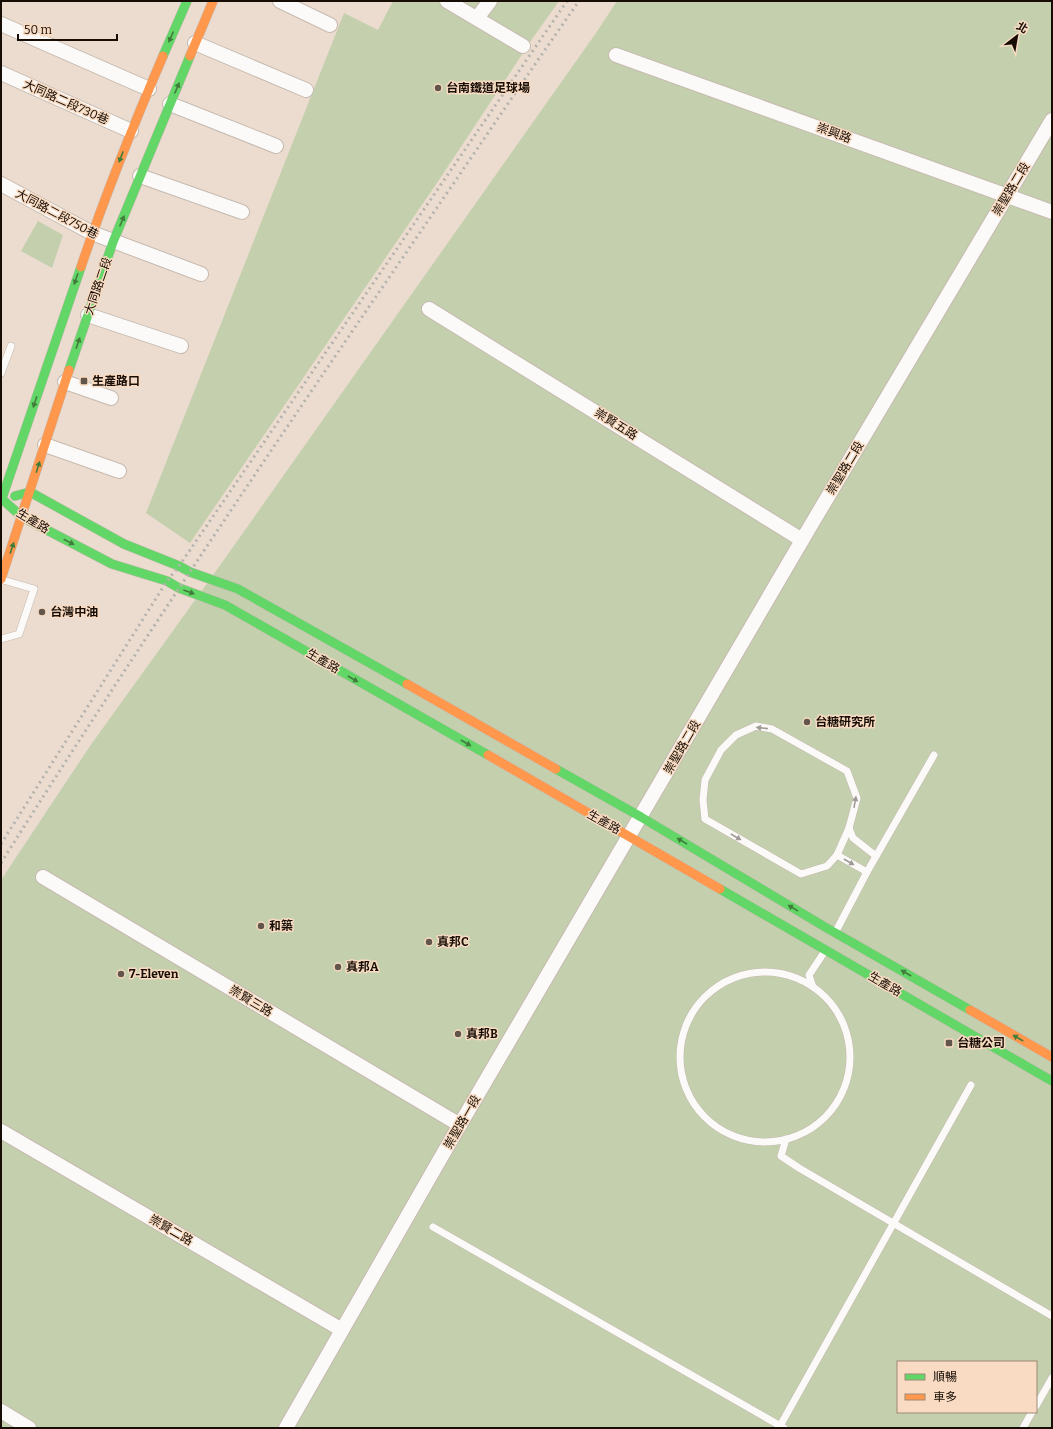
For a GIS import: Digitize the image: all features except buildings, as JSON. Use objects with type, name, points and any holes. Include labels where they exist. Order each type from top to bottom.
[{"type":"street","name":"大同路二段","points":[[1,499],[92,233],[149,89],[187,1]]},
{"type":"street","name":"大同路二段","points":[[1,579],[65,382],[113,242],[213,1]]},
{"type":"street","points":[[280,1],[330,25]]},
{"type":"street","points":[[447,1],[523,46]]},
{"type":"street","points":[[477,18],[490,1]]},
{"type":"street","points":[[1,24],[149,89]]},
{"type":"street","points":[[195,43],[306,90]]},
{"type":"street","name":"崇興路","points":[[616,54],[1052,212]]},
{"type":"street","name":"大同路二段730巷","points":[[1,72],[132,131]]},
{"type":"street","points":[[170,104],[276,146]]},
{"type":"street","name":"崇聖路二段","points":[[641,817],[802,540],[1052,120]]},
{"type":"street","points":[[140,176],[242,212]]},
{"type":"street","name":"大同路二段750巷","points":[[1,184],[92,233],[201,274]]},
{"type":"street","name":"崇賢五路","points":[[429,309],[802,540]]},
{"type":"street","points":[[88,315],[181,346]]},
{"type":"street","points":[[65,382],[111,398]]},
{"type":"street","points":[[45,445],[119,471]]},
{"type":"street","name":"生產路","points":[[1,499],[30,492],[124,544],[179,566],[190,572],[238,589],[641,817],[831,941],[1052,1081]]},
{"type":"street","name":"生產路","points":[[1,499],[22,517],[112,564],[167,581],[179,588],[225,605],[630,837],[1052,1057]]},
{"type":"street","name":"崇聖路一段","points":[[286,1428],[460,1125],[641,817]]},
{"type":"street","name":"崇賢三路","points":[[43,877],[460,1125]]},
{"type":"street","name":"崇賢二路","points":[[1,1131],[342,1330]]},
{"type":"street","points":[[1,1412],[29,1428]]},
{"type":"lane","points":[[1,373],[11,346]]},
{"type":"lane","points":[[1,579],[34,589],[19,634],[1,639]]},
{"type":"lane","points":[[756,726],[772,729],[847,771],[857,798],[849,828],[837,855],[827,866],[801,874],[705,819],[703,800],[705,780],[721,750],[736,735],[756,726]]},
{"type":"lane","points":[[813,987],[809,975],[831,941],[867,872],[934,756]]},
{"type":"lane","points":[[849,828],[853,838],[876,856]]},
{"type":"lane","points":[[837,855],[867,872]]},
{"type":"lane","points":[[750,973],[779,973],[807,982],[828,1000],[843,1022],[850,1048],[849,1076],[839,1101],[821,1122],[798,1136],[786,1139],[771,1142],[744,1140],[719,1128],[697,1109],[684,1083],[680,1054],[685,1026],[700,1001],[723,983],[750,973]]},
{"type":"lane","points":[[433,1227],[782,1427],[971,1086]]},
{"type":"lane","points":[[786,1139],[781,1156],[799,1168],[1052,1316]]},
{"type":"lane","points":[[1037,1404],[1052,1378]]},
{"type":"lane","points":[[1023,1428],[1031,1413]]},
{"type":"green space","points":[[393,1],[437,1],[523,53],[439,180],[190,543],[146,513],[344,13],[378,30]]},
{"type":"green space","points":[[459,1],[559,1],[530,42]]},
{"type":"green space","points":[[617,1],[1052,1],[1052,1428],[1,1428],[1,880],[90,746],[221,564],[596,33]]},
{"type":"green space","points":[[38,221],[63,235],[52,268],[21,251]]},
{"type":"railway","points":[[1,844],[167,581],[179,566],[567,1]]},
{"type":"railway","points":[[1,863],[98,711],[247,486],[579,1]]},
{"type":"traffic: fast","points":[[163,56],[187,1]]},
{"type":"traffic: fast","points":[[69,370],[113,242],[190,56]]},
{"type":"traffic: fast","points":[[1,501],[81,267]]},
{"type":"traffic: fast","points":[[15,496],[30,492],[124,544],[179,566],[190,572],[238,589],[407,684]]},
{"type":"traffic: fast","points":[[2,499],[22,517],[112,564],[167,581],[179,588],[225,605],[488,755]]},
{"type":"traffic: fast","points":[[556,769],[641,817],[825,927],[970,1010]]},
{"type":"traffic: fast","points":[[720,889],[1052,1081]]},
{"type":"traffic: slow","points":[[190,56],[213,1]]},
{"type":"traffic: slow","points":[[81,267],[120,161],[163,56]]},
{"type":"traffic: slow","points":[[1,579],[69,370]]},
{"type":"traffic: slow","points":[[407,684],[556,769]]},
{"type":"traffic: slow","points":[[488,755],[720,889]]},
{"type":"traffic: slow","points":[[970,1010],[1052,1057]]},
{"type":"place","name":"台南鐵道足球場","points":[[438,88]]},
{"type":"place","name":"生產路口","points":[[84,381]]},
{"type":"place","name":"台灣中油","points":[[42,612]]},
{"type":"place","name":"台糖研究所","points":[[807,722]]},
{"type":"place","name":"和築","points":[[261,926]]},
{"type":"place","name":"真邦C","points":[[429,942]]},
{"type":"place","name":"真邦A","points":[[338,967]]},
{"type":"place","name":"7-Eleven","points":[[121,974]]},
{"type":"place","name":"真邦B","points":[[458,1034]]},
{"type":"place","name":"台糖公司","points":[[949,1043]]}]
